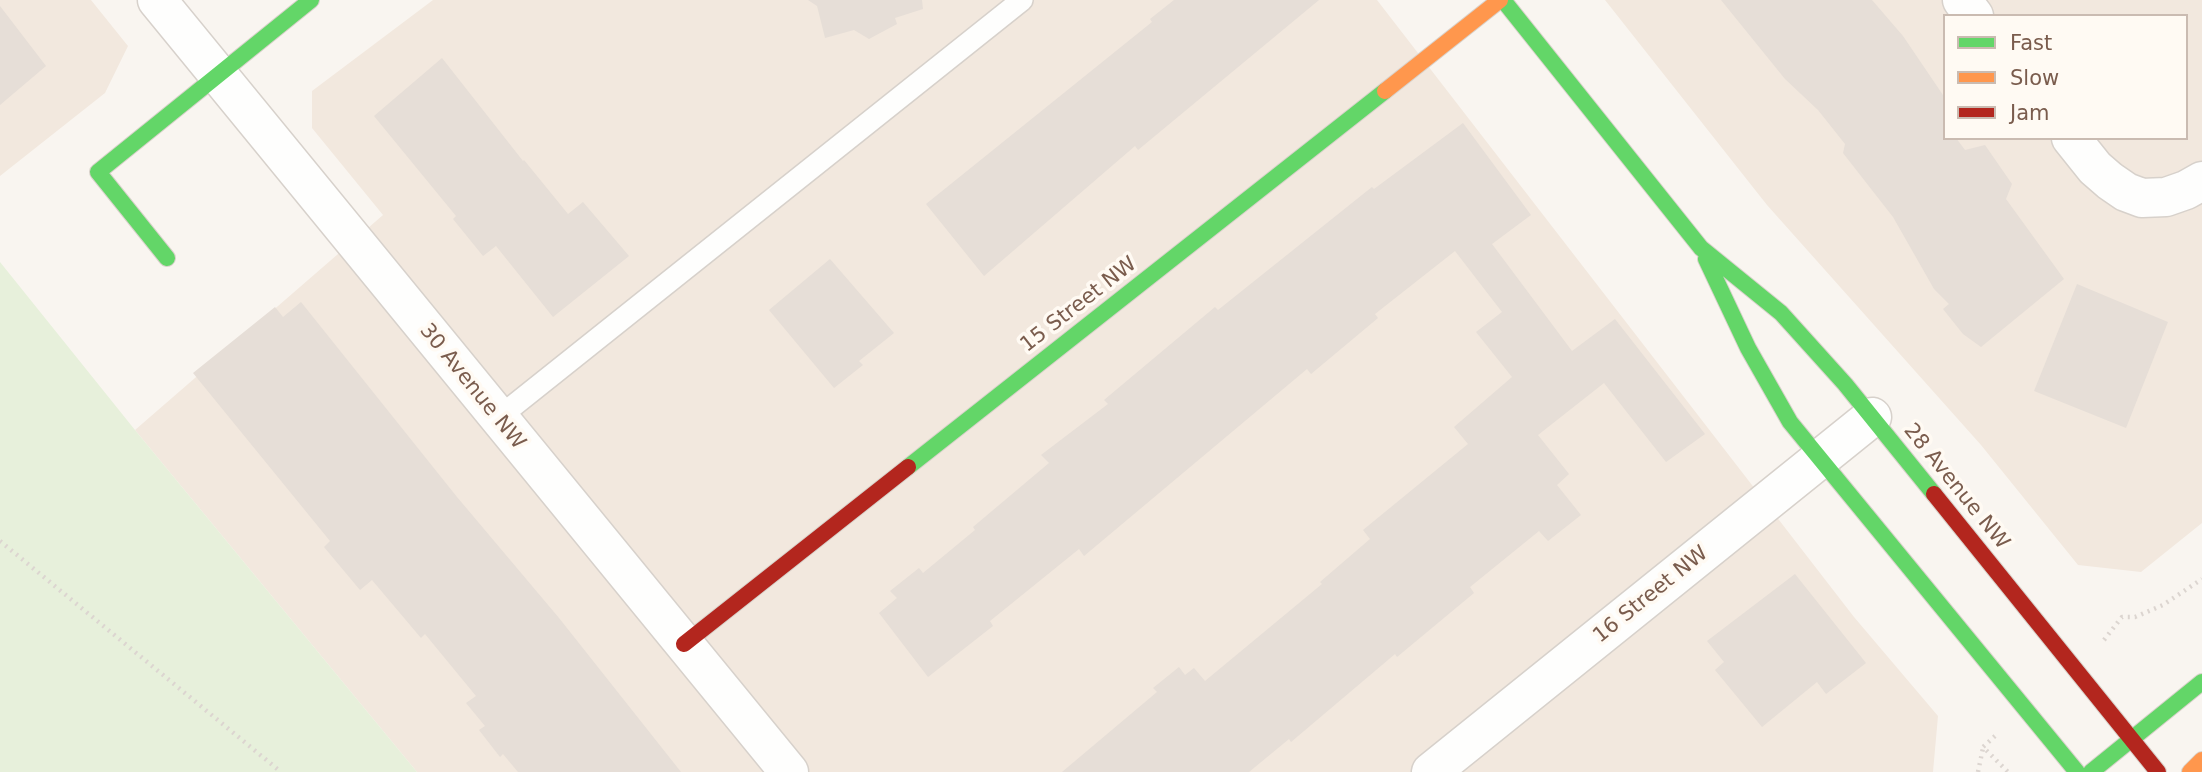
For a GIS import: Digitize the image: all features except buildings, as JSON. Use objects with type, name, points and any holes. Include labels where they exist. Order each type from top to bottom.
[{"type":"street","name":"30 Avenue NW","points":[[157,0],[789,772]]},
{"type":"street","points":[[167,258],[98,172],[312,0]]},
{"type":"street","name":"28 Avenue NW","points":[[1501,0],[1701,248],[1781,313],[1845,384],[2158,772]]},
{"type":"street","name":"15 Street NW","points":[[684,644],[1501,0]]},
{"type":"street","points":[[2073,140],[2095,168],[2110,181],[2126,192],[2142,198],[2166,197],[2202,181]]},
{"type":"street","name":"28 Avenue NW","points":[[1701,248],[1748,348],[1790,422],[1818,460],[2077,772]]},
{"type":"street","name":"16 Street NW","points":[[1431,772],[1872,417]]},
{"type":"street","points":[[2091,772],[2202,682]]},
{"type":"street","points":[[2190,772],[2202,760]]},
{"type":"lane","points":[[498,418],[1022,0]]},
{"type":"path","points":[[0,541],[281,772]]},
{"type":"path","points":[[2107,637],[2122,617],[2135,617],[2163,606],[2202,579]]},
{"type":"path","points":[[1978,772],[1983,747],[1998,733]]},
{"type":"path","points":[[1983,747],[2008,772]]},
{"type":"shaded area","points":[[0,0],[91,0],[128,46],[105,93],[0,176]]},
{"type":"shaded area","points":[[433,0],[1377,0],[1854,617],[1938,716],[1933,772],[417,772],[135,430],[383,215],[312,128],[312,91]]},
{"type":"shaded area","points":[[1605,0],[2202,0],[2202,523],[2141,572],[2078,565],[1981,445],[1767,205]]},
{"type":"green space","points":[[0,262],[135,430],[417,772],[0,772]]},
{"type":"traffic: fast","points":[[167,258],[98,172],[311,0]]},
{"type":"traffic: fast","points":[[1503,0],[1701,248],[1781,313],[1845,384],[1934,494]]},
{"type":"traffic: fast","points":[[908,467],[1385,91]]},
{"type":"traffic: fast","points":[[1706,259],[1748,348],[1790,422],[2077,772]]},
{"type":"traffic: fast","points":[[2091,772],[2202,682]]},
{"type":"traffic: slow","points":[[1385,91],[1500,0]]},
{"type":"traffic: slow","points":[[2190,772],[2202,760]]},
{"type":"traffic: jam","points":[[684,644],[908,467]]},
{"type":"traffic: jam","points":[[1934,494],[2158,772]]}]
